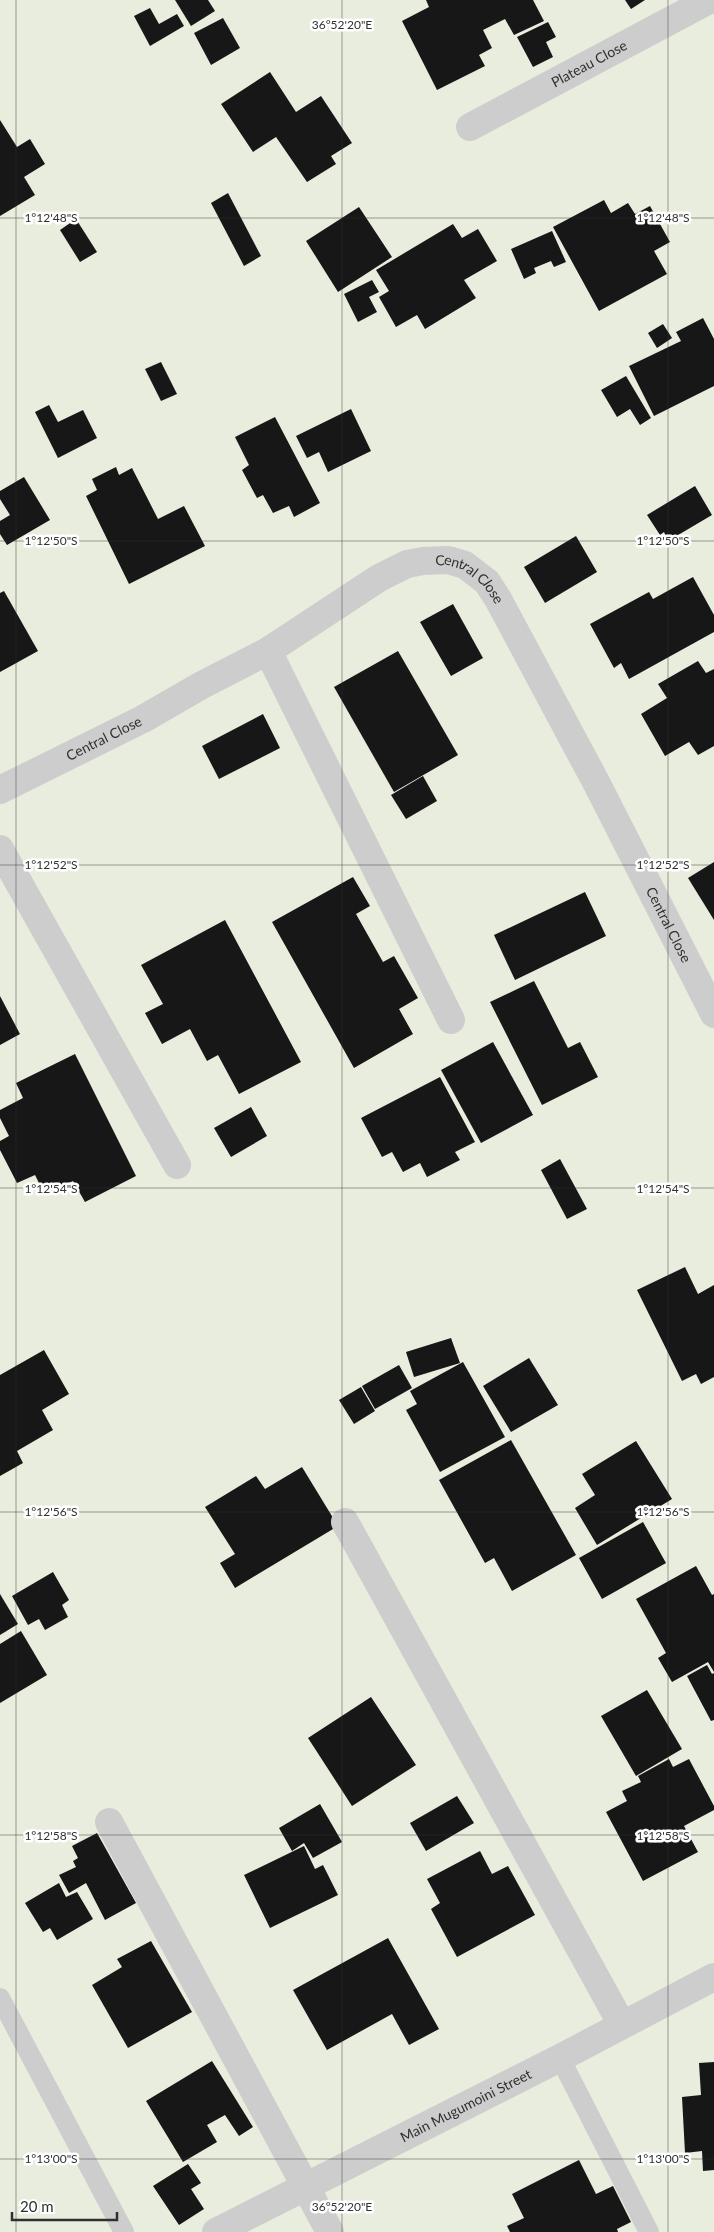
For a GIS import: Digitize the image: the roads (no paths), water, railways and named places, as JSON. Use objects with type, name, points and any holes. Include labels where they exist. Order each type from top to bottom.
[{"type":"street","name":"Plateau Close","points":[[470,126],[709,0]]},
{"type":"street","name":"Central Close","points":[[0,790],[143,719],[202,685],[268,651],[379,578],[407,564],[448,560],[465,565],[487,582],[498,599],[593,775],[714,1014]]},
{"type":"street","points":[[268,651],[451,1020]]},
{"type":"street","points":[[0,849],[177,1165]]},
{"type":"street","points":[[345,1522],[622,2025]]},
{"type":"street","points":[[109,1822],[307,2186],[330,2232]]},
{"type":"street","name":"Main Mugumoini Street","points":[[216,2232],[714,1978]]},
{"type":"lane","points":[[0,1998],[124,2232]]},
{"type":"lane","points":[[560,2058],[650,2232]]}]
